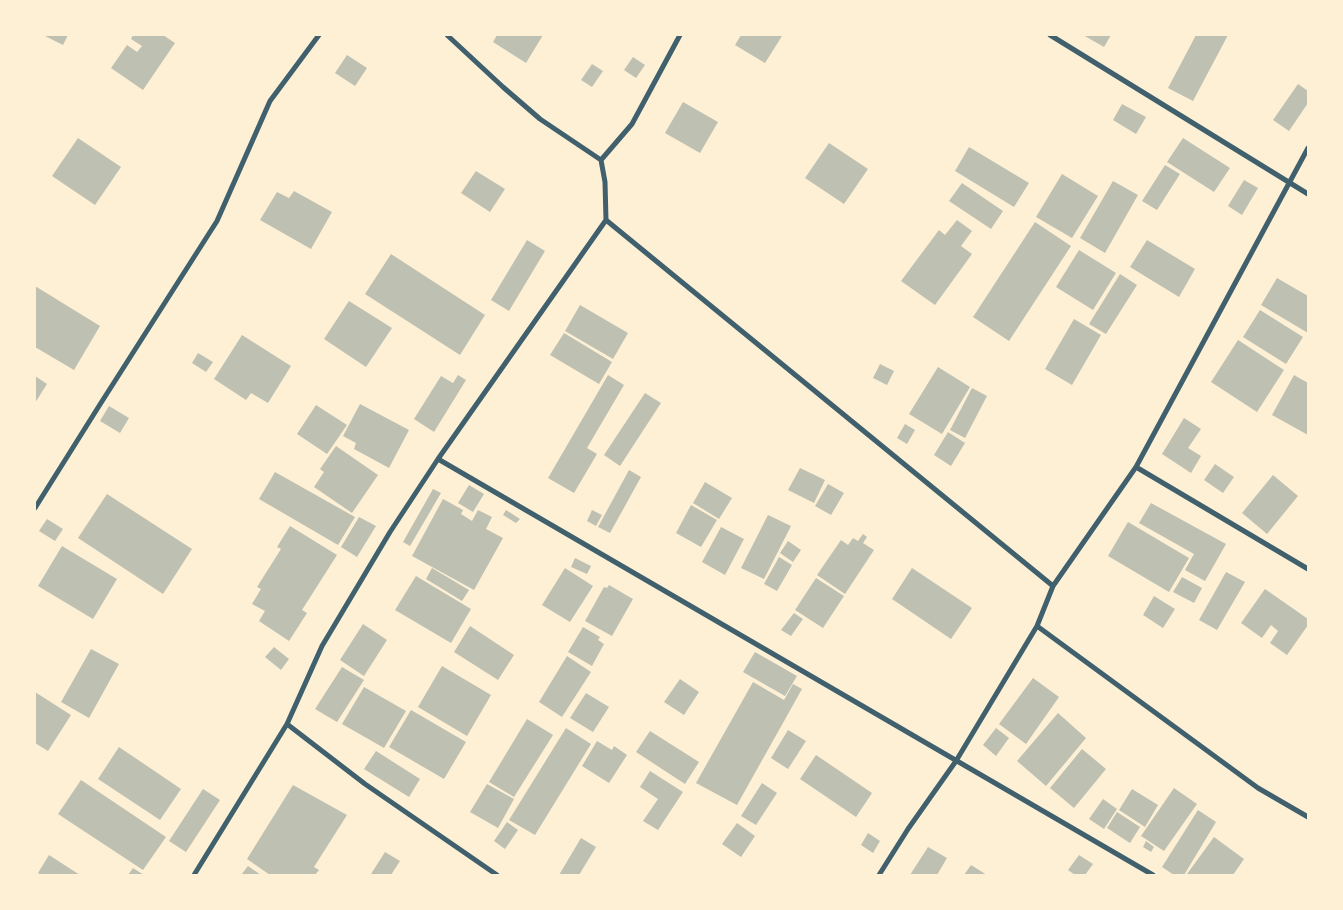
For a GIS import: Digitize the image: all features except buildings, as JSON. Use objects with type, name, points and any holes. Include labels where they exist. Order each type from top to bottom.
[{"type":"street","points":[[35,508],[98,406],[217,222],[270,100],[318,35]]},
{"type":"street","points":[[448,35],[540,119],[602,160]]},
{"type":"street","points":[[194,875],[287,724],[322,646],[390,532],[438,459],[606,220],[605,182],[602,160],[632,124],[680,35]]},
{"type":"street","points":[[1050,35],[1308,194]]},
{"type":"street","points":[[879,875],[908,829],[956,761],[1037,626],[1053,586],[1136,467],[1308,148]]},
{"type":"street","points":[[606,220],[1053,586]]},
{"type":"street","points":[[438,459],[1153,875]]},
{"type":"street","points":[[1136,467],[1308,569]]},
{"type":"street","points":[[1037,626],[1258,788],[1308,817]]},
{"type":"street","points":[[287,724],[366,784],[498,875]]}]
